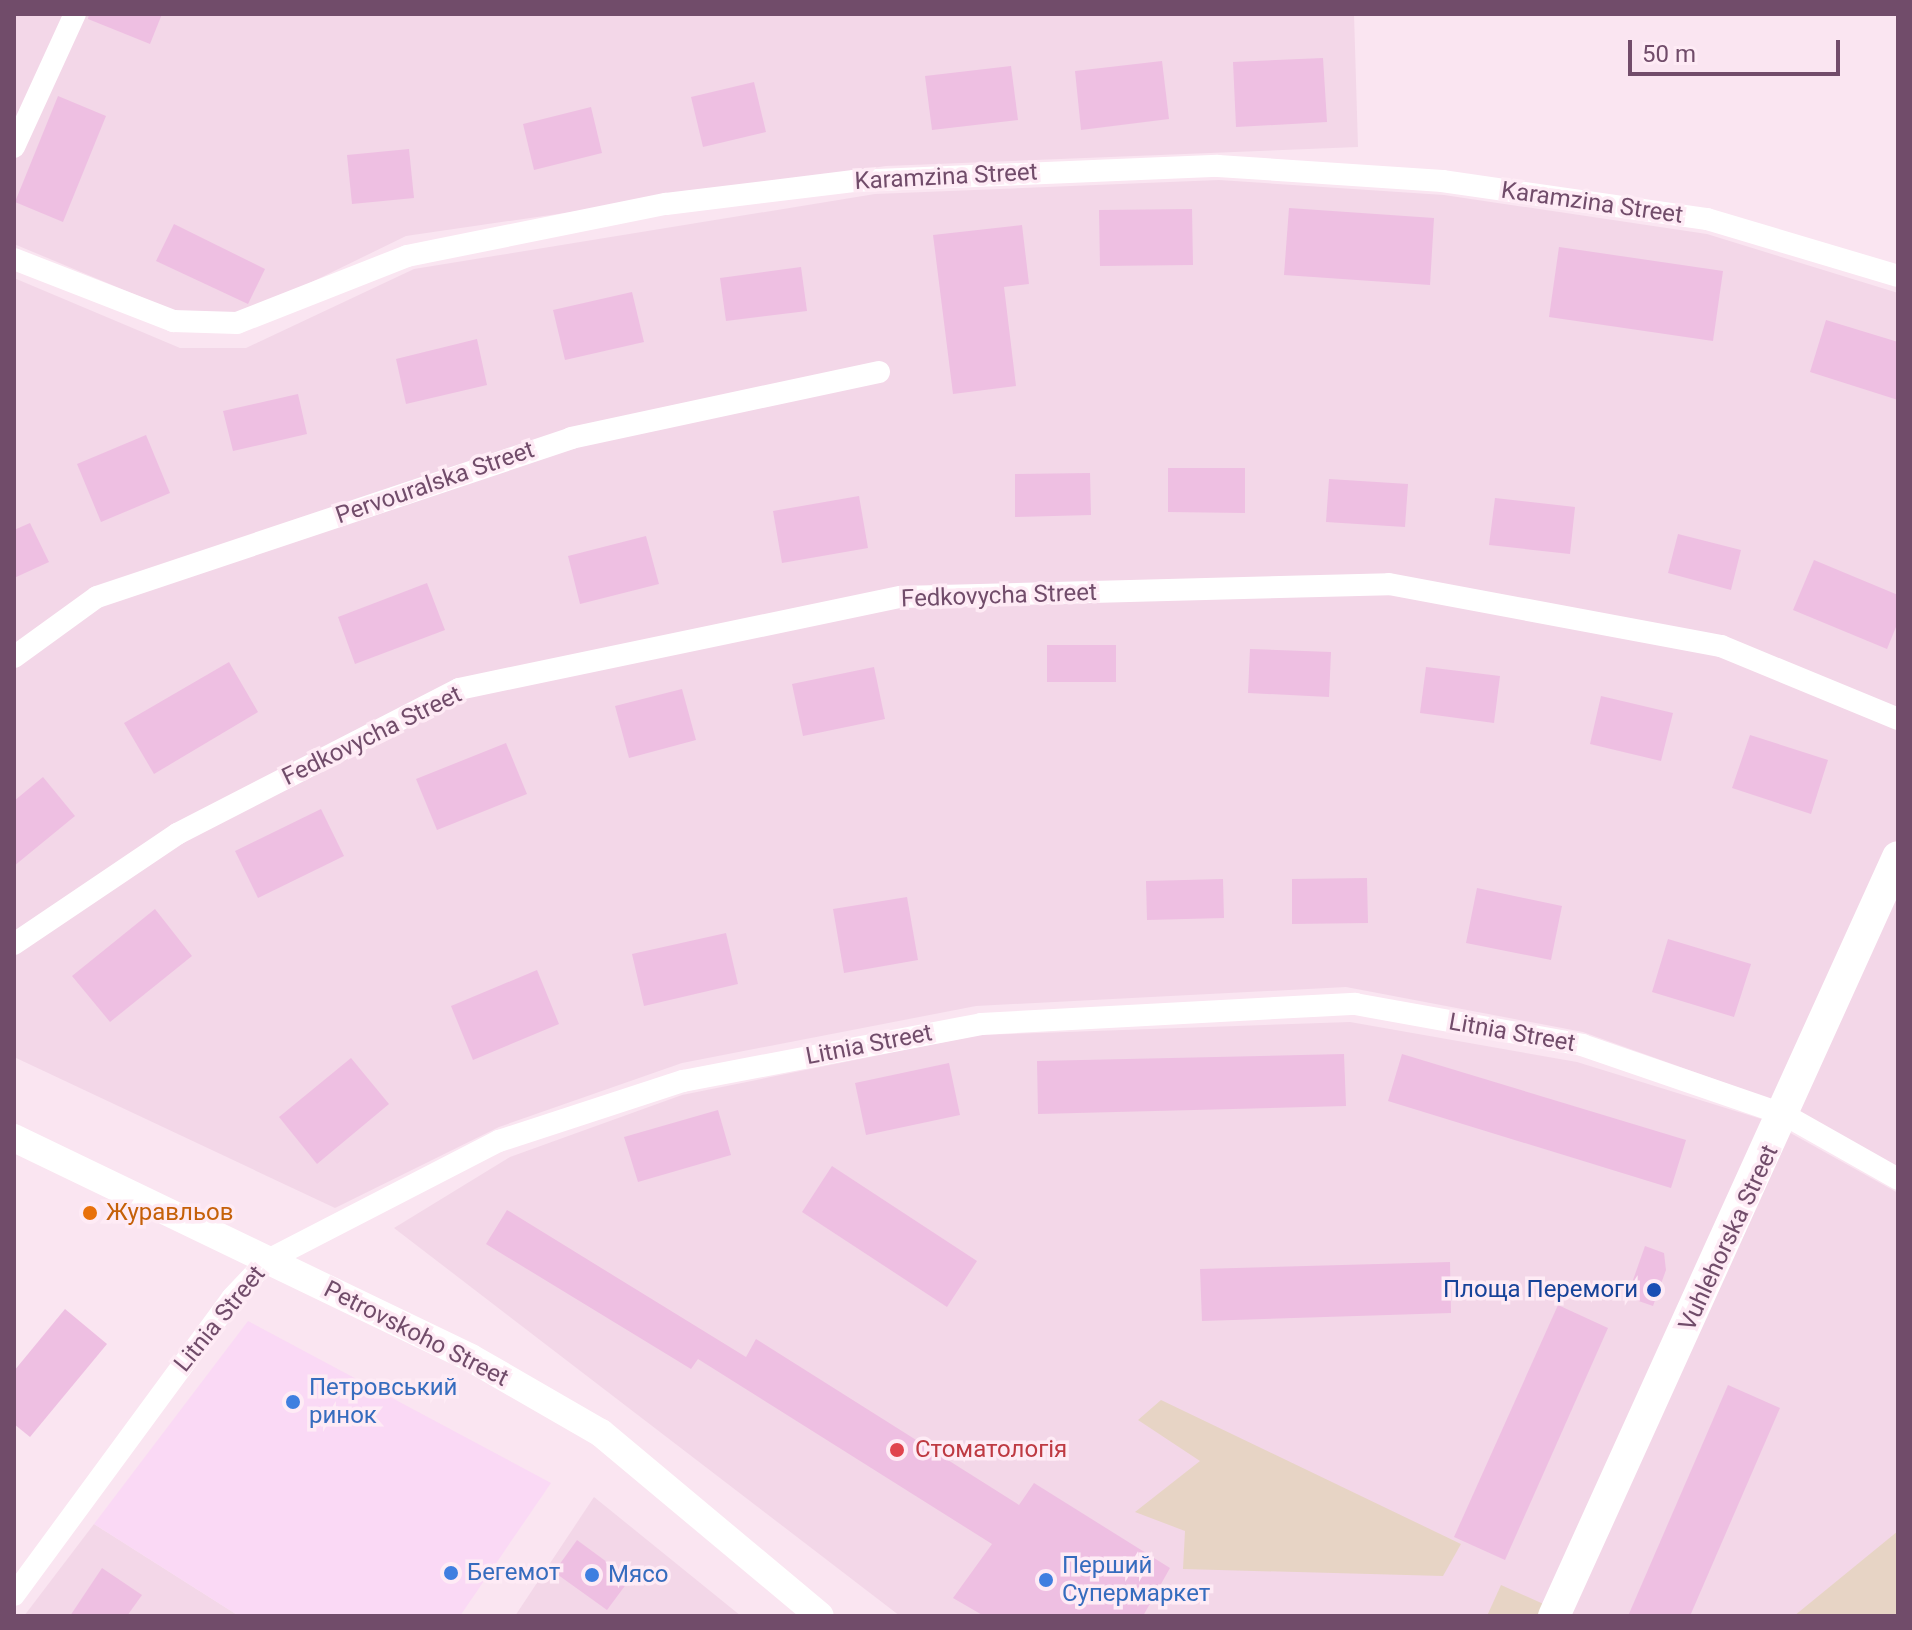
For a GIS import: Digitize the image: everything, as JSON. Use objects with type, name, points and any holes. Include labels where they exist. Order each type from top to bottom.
[{"type":"main road","name":"Vuhlehorska Street","points":[[1554,1616],[1785,1115],[1898,857]]},
{"type":"street","points":[[14,147],[75,14]]},
{"type":"street","name":"Karamzina Street","points":[[14,259],[173,321],[237,323],[407,256],[666,204],[854,181],[1218,166],[1442,181],[1707,219],[1898,276]]},
{"type":"street","name":"Pervouralska Street","points":[[14,657],[97,597],[571,438],[879,372]]},
{"type":"street","name":"Fedkovycha Street","points":[[14,944],[177,834],[459,689],[901,597],[1389,584],[1721,646],[1898,719]]},
{"type":"street","name":"Litnia Street","points":[[14,1595],[232,1298],[268,1260],[499,1141],[683,1081],[981,1024],[1355,1004],[1582,1045],[1785,1115],[1898,1179]]},
{"type":"street","name":"Petrovskoho Street","points":[[14,1138],[471,1358],[601,1433],[820,1616]]},
{"type":"shaded area","points":[[14,14],[1354,14],[1358,147],[886,166],[406,236],[236,319],[172,310],[14,244]]},
{"type":"shaded area","points":[[1219,180],[1444,195],[1707,234],[1898,293],[1898,1171],[1781,1103],[1583,1032],[1346,987],[976,1006],[682,1063],[499,1127],[335,1208],[14,1057],[14,278],[180,348],[246,348],[414,269],[875,194]]},
{"type":"shaded area","points":[[1350,1022],[1577,1062],[1771,1122],[1898,1193],[1898,1616],[900,1616],[394,1228],[510,1157],[682,1095],[979,1035]]},
{"type":"shaded area","name":"Петровський ринок","points":[[248,1321],[551,1483],[460,1616],[239,1616],[94,1524]]},
{"type":"shaded area","points":[[1161,1400],[1461,1544],[1443,1576],[1183,1569],[1185,1531],[1135,1512],[1200,1461],[1138,1420]]},
{"type":"shaded area","points":[[594,1497],[741,1616],[515,1616]]},
{"type":"shaded area","points":[[94,1524],[239,1616],[24,1616]]},
{"type":"shaded area","points":[[1898,1531],[1898,1616],[1794,1616]]},
{"type":"shaded area","points":[[1501,1585],[1548,1606],[1543,1616],[1487,1616]]},
{"type":"building","points":[[89,14],[162,14],[150,44],[88,19]]},
{"type":"building","points":[[1323,58],[1327,122],[1236,127],[1233,62]]},
{"type":"building","points":[[1162,61],[1169,119],[1081,130],[1075,71]]},
{"type":"building","points":[[1011,66],[1018,120],[932,130],[925,76]]},
{"type":"building","points":[[754,82],[766,132],[703,147],[691,97]]},
{"type":"building","points":[[58,96],[106,116],[63,222],[15,202]]},
{"type":"building","points":[[591,107],[602,153],[534,170],[523,124]]},
{"type":"building","points":[[409,149],[414,198],[352,204],[347,155]]},
{"type":"building","points":[[1289,208],[1434,218],[1430,285],[1284,275]]},
{"type":"building","points":[[1192,209],[1193,265],[1100,266],[1099,210]]},
{"type":"building","points":[[174,224],[265,269],[248,304],[156,261]]},
{"type":"building","points":[[1022,225],[1029,284],[1004,287],[1016,386],[953,394],[933,235]]},
{"type":"building","points":[[1559,247],[1723,271],[1713,341],[1549,317]]},
{"type":"building","points":[[801,267],[807,311],[726,321],[720,278]]},
{"type":"building","points":[[632,292],[644,342],[565,360],[553,310]]},
{"type":"building","points":[[1826,320],[1898,342],[1898,400],[1810,372]]},
{"type":"building","points":[[477,339],[487,385],[406,404],[396,359]]},
{"type":"building","points":[[298,394],[307,434],[233,451],[223,411]]},
{"type":"building","points":[[146,435],[170,493],[101,522],[77,464]]},
{"type":"building","points":[[1168,468],[1245,468],[1245,513],[1168,512]]},
{"type":"building","points":[[1090,473],[1091,515],[1015,517],[1015,474]]},
{"type":"building","points":[[1329,479],[1408,484],[1405,527],[1326,522]]},
{"type":"building","points":[[859,496],[868,548],[782,563],[773,511]]},
{"type":"building","points":[[1495,498],[1575,507],[1570,554],[1489,545]]},
{"type":"building","points":[[30,523],[49,562],[14,578],[14,530]]},
{"type":"building","points":[[1678,534],[1741,550],[1731,590],[1668,573]]},
{"type":"building","points":[[646,536],[659,584],[580,604],[568,556]]},
{"type":"building","points":[[1814,560],[1898,595],[1898,622],[1887,649],[1793,610]]},
{"type":"building","points":[[427,583],[445,630],[355,664],[338,617]]},
{"type":"building","points":[[1047,645],[1116,645],[1116,682],[1047,682]]},
{"type":"building","points":[[1250,649],[1331,652],[1329,697],[1248,693]]},
{"type":"building","points":[[229,662],[258,712],[154,774],[124,723]]},
{"type":"building","points":[[874,667],[885,719],[803,736],[792,684]]},
{"type":"building","points":[[1426,667],[1500,676],[1494,723],[1420,713]]},
{"type":"building","points":[[682,689],[696,740],[629,758],[615,706]]},
{"type":"building","points":[[1601,696],[1673,713],[1661,761],[1590,744]]},
{"type":"building","points":[[1750,735],[1828,760],[1811,814],[1732,788]]},
{"type":"building","points":[[506,743],[527,794],[437,830],[416,779]]},
{"type":"building","points":[[43,777],[75,816],[14,866],[14,801]]},
{"type":"building","points":[[321,809],[344,856],[258,898],[235,851]]},
{"type":"building","points":[[1367,878],[1368,923],[1292,924],[1292,879]]},
{"type":"building","points":[[1223,879],[1224,918],[1147,920],[1146,881]]},
{"type":"building","points":[[1477,888],[1562,906],[1551,960],[1466,943]]},
{"type":"building","points":[[907,897],[918,960],[844,973],[833,909]]},
{"type":"building","points":[[155,909],[192,956],[110,1022],[72,976]]},
{"type":"building","points":[[726,933],[738,984],[644,1006],[632,954]]},
{"type":"building","points":[[1668,939],[1751,964],[1734,1017],[1652,992]]},
{"type":"building","points":[[537,970],[559,1024],[473,1060],[451,1006]]},
{"type":"building","points":[[1344,1054],[1346,1106],[1038,1114],[1037,1061]]},
{"type":"building","points":[[1402,1054],[1686,1140],[1671,1188],[1388,1101]]},
{"type":"building","points":[[351,1058],[389,1104],[317,1164],[279,1117]]},
{"type":"building","points":[[949,1063],[960,1115],[866,1135],[855,1083]]},
{"type":"building","points":[[718,1110],[731,1155],[638,1182],[624,1137]]},
{"type":"building","points":[[832,1166],[977,1261],[947,1307],[802,1212]]},
{"type":"building","points":[[507,1210],[746,1357],[756,1339],[1019,1505],[1034,1483],[1170,1568],[1143,1616],[984,1616],[953,1598],[992,1544],[698,1359],[691,1369],[486,1244]]},
{"type":"building","points":[[1645,1246],[1664,1253],[1666,1270],[1653,1306],[1627,1297]]},
{"type":"building","points":[[1450,1262],[1451,1313],[1202,1321],[1200,1269]]},
{"type":"building","points":[[1558,1305],[1608,1328],[1505,1560],[1454,1537]]},
{"type":"building","points":[[65,1309],[107,1344],[30,1437],[14,1424],[14,1371]]},
{"type":"building","points":[[1728,1385],[1780,1408],[1690,1616],[1628,1616]]},
{"type":"building","name":"Мясо","points":[[577,1540],[630,1579],[607,1610],[554,1572]]},
{"type":"building","points":[[102,1568],[142,1595],[127,1616],[70,1616]]},
{"type":"place","name":"Журавльов","points":[[90,1213]]},
{"type":"place","name":"Площа Перемоги","points":[[1654,1290]]},
{"type":"place","name":"Петровський ринок","points":[[293,1402]]},
{"type":"place","name":"Стоматологія","points":[[897,1450]]},
{"type":"place","name":"Бегемот","points":[[451,1573]]},
{"type":"place","name":"Мясо","points":[[592,1575]]},
{"type":"place","name":"Перший Супермаркет","points":[[1046,1580]]}]
